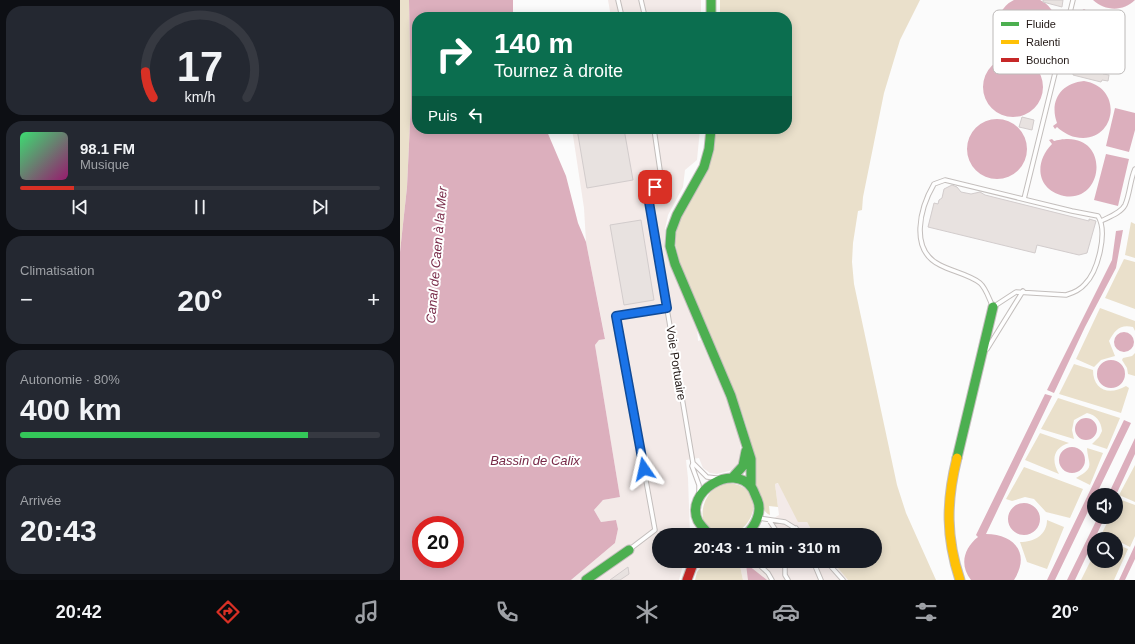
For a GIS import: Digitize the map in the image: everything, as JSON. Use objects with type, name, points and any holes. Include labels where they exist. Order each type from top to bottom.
[{"type":"street","points":[[711,0],[711,12]]},
{"type":"street","points":[[710,134],[707,162],[698,180],[675,217],[670,241],[675,264],[731,396],[751,459],[751,487],[759,503],[758,518],[752,528]]},
{"type":"street","points":[[960,580],[949,544],[947,516],[951,482],[982,358],[993,307]]},
{"type":"street","points":[[732,478],[742,468],[746,458],[746,443]]},
{"type":"street","points":[[697,528],[696,508],[704,488],[719,479],[732,478],[751,487]]},
{"type":"street","points":[[698,520],[704,528]]},
{"type":"street","points":[[586,580],[629,550]]},
{"type":"street","points":[[686,580],[689,568]]},
{"type":"street","points":[[686,580],[691,568]]},
{"type":"lane","points":[[618,0],[621,12]]},
{"type":"lane","points":[[641,0],[644,12]]},
{"type":"lane","points":[[1071,10],[1073,0]]},
{"type":"lane","points":[[1024,199],[1055,74]]},
{"type":"lane","name":"Voie Portuaire","points":[[655,134],[661,177],[648,196],[693,461],[692,466],[699,485],[700,495]]},
{"type":"lane","points":[[1101,221],[1118,213],[1124,206],[1130,180],[1135,169]]},
{"type":"lane","points":[[1130,180],[1135,178]]},
{"type":"lane","points":[[945,180],[1098,216],[1101,221],[1103,234],[1096,266],[1086,284],[1073,293],[1066,295],[1024,291],[1016,292],[993,307],[980,282],[939,265],[930,259],[924,251],[920,234],[923,208],[934,184],[945,180]]},
{"type":"lane","points":[[982,358],[1024,291]]},
{"type":"lane","points":[[629,550],[655,530],[616,316],[667,308]]},
{"type":"lane","points":[[693,461],[707,477],[719,479]]},
{"type":"lane","points":[[758,518],[785,522],[796,527]]},
{"type":"lane","points":[[768,520],[774,528]]},
{"type":"lane","points":[[764,568],[772,580]]},
{"type":"lane","points":[[785,568],[785,575],[788,580]]},
{"type":"lane","points":[[816,568],[821,580]]},
{"type":"lane","points":[[832,568],[843,580]]},
{"type":"shaded area","points":[[400,0],[409,0],[411,101],[407,187],[400,252]]},
{"type":"shaded area","points":[[608,0],[701,0],[701,12],[610,12]]},
{"type":"shaded area","points":[[720,0],[920,0],[900,40],[884,93],[863,197],[862,210],[858,211],[853,243],[852,262],[854,284],[897,485],[906,513],[936,580],[848,580],[838,568],[882,568],[882,528],[810,528],[807,522],[798,522],[778,483],[775,484],[778,507],[769,506],[770,515],[765,511],[758,496],[752,449],[742,414],[734,391],[680,264],[675,242],[678,219],[712,134],[792,134],[792,12],[720,12]]},
{"type":"shaded area","points":[[573,134],[700,134],[697,160],[685,170],[683,187],[668,215],[665,229],[665,244],[669,263],[697,328],[698,341],[701,340],[732,412],[740,441],[741,456],[740,461],[733,470],[717,474],[710,473],[703,468],[699,458],[686,460],[690,528],[652,528],[652,568],[682,568],[679,580],[571,580],[615,543],[618,529],[616,520],[601,522],[594,510],[603,500],[620,497],[595,345],[599,340],[605,338],[586,242],[584,208]]},
{"type":"shaded area","points":[[1131,222],[1135,224],[1135,258],[1125,255]]},
{"type":"shaded area","points":[[1124,259],[1135,262],[1135,309],[1105,298]]},
{"type":"shaded area","points":[[1100,308],[1135,321],[1135,331],[1133,327],[1128,326],[1118,329],[1109,341],[1115,356],[1101,360],[1094,367],[1076,359]]},
{"type":"shaded area","points":[[1135,353],[1135,376],[1128,374],[1127,368],[1122,360],[1123,358],[1132,356]]},
{"type":"shaded area","points":[[1074,364],[1093,370],[1096,382],[1103,389],[1114,391],[1126,386],[1129,388],[1121,413],[1059,394]]},
{"type":"shaded area","points":[[1058,398],[1120,418],[1107,449],[1092,444],[1099,437],[1102,431],[1098,419],[1087,413],[1074,420],[1072,430],[1074,439],[1041,429]]},
{"type":"shaded area","points":[[1040,433],[1069,443],[1060,448],[1055,455],[1054,459],[1056,469],[1059,474],[1025,460]]},
{"type":"shaded area","points":[[1087,448],[1103,453],[1090,485],[1076,478],[1089,468]]},
{"type":"shaded area","points":[[1135,465],[1135,502],[1123,497],[1123,488]]},
{"type":"shaded area","points":[[1024,467],[1083,489],[1070,518],[1046,512],[1034,499],[1025,497],[1012,501],[1006,499]]},
{"type":"shaded area","points":[[727,483],[742,487],[751,494],[754,505],[752,515],[741,528],[708,528],[704,523],[704,504],[710,492]]},
{"type":"shaded area","points":[[779,483],[784,494],[810,528],[769,528],[774,518],[779,515],[775,484]]},
{"type":"shaded area","points":[[1123,500],[1135,505],[1135,536],[1130,547],[1123,544],[1123,532],[1102,532],[1106,524],[1123,524]]},
{"type":"shaded area","points":[[1047,520],[1064,527],[1047,569],[1027,562],[1020,542],[1030,541],[1039,537],[1045,530]]},
{"type":"shaded area","points":[[1123,547],[1128,549],[1123,560]]},
{"type":"shaded area","points":[[700,568],[740,568],[743,580],[695,580],[697,572]]},
{"type":"shaded area","points":[[740,568],[838,568],[848,580],[743,580]]},
{"type":"shaded area","points":[[1087,568],[1119,568],[1114,580],[1081,580]]},
{"type":"water","points":[[1018,-1],[1036,-1],[1048,6],[1051,10],[1003,10],[1011,2]]},
{"type":"water","points":[[409,0],[513,0],[513,12],[412,12],[412,134],[548,134],[566,176],[578,223],[586,242],[605,339],[599,340],[595,345],[620,497],[603,500],[594,510],[601,522],[616,520],[618,529],[615,543],[571,580],[400,580],[400,252],[407,187],[411,101]]},
{"type":"water","points":[[1093,0],[1135,0],[1125,7],[1114,9],[1098,4]]},
{"type":"water","points":[[993,65],[993,74],[1040,74],[1042,81],[1042,93],[1038,104],[1030,112],[1024,115],[1013,117],[1002,115],[996,112],[988,104],[985,98],[983,87],[985,76]]},
{"type":"water","points":[[1084,81],[1097,86],[1106,94],[1110,104],[1110,115],[1106,125],[1099,133],[1089,137],[1075,137],[1067,134],[1057,127],[1055,129],[1053,126],[1057,123],[1055,107],[1059,94],[1063,89],[1076,82]]},
{"type":"water","points":[[1115,108],[1135,113],[1135,130],[1129,152],[1106,146]]},
{"type":"water","points":[[997,119],[1014,124],[1022,132],[1027,149],[1022,166],[1014,174],[997,179],[980,174],[972,166],[967,149],[972,132],[980,124]]},
{"type":"water","points":[[1052,139],[1054,141],[1068,139],[1081,142],[1091,149],[1095,159],[1096,170],[1093,181],[1087,190],[1077,196],[1064,196],[1055,193],[1043,182],[1041,174],[1042,159],[1052,144],[1049,140]]},
{"type":"water","points":[[1106,154],[1129,159],[1118,206],[1094,200]]},
{"type":"water","points":[[1123,230],[1116,268],[1085,327],[1054,393],[1047,390],[1112,260],[1116,231]]},
{"type":"water","points":[[1120,332],[1128,332],[1134,338],[1134,346],[1128,352],[1120,352],[1114,346],[1114,338]]},
{"type":"water","points":[[1111,360],[1121,364],[1125,374],[1121,384],[1111,388],[1101,384],[1097,374],[1101,364]]},
{"type":"water","points":[[1045,394],[1052,396],[986,534],[1005,537],[1012,541],[1020,554],[1021,561],[1019,570],[1014,580],[971,580],[967,574],[964,563],[966,551],[978,537],[976,535]]},
{"type":"water","points":[[1086,418],[1094,421],[1097,429],[1094,437],[1086,440],[1078,437],[1075,429],[1078,421]]},
{"type":"water","points":[[1124,420],[1131,423],[1099,488],[1091,488]]},
{"type":"water","points":[[1135,438],[1135,454],[1119,488],[1111,488]]},
{"type":"water","points":[[1072,447],[1081,451],[1085,460],[1081,469],[1072,473],[1063,469],[1059,460],[1063,451]]},
{"type":"water","points":[[1087,497],[1087,514],[1055,580],[1047,580]]},
{"type":"water","points":[[1024,503],[1035,508],[1040,519],[1035,530],[1024,535],[1013,530],[1008,519],[1013,508]]},
{"type":"water","points":[[1095,524],[1102,524],[1098,532],[1091,532]]},
{"type":"water","points":[[1087,539],[1087,555],[1075,580],[1067,580]]},
{"type":"water","points":[[1135,545],[1135,559],[1125,580],[1119,580]]},
{"type":"water","points":[[746,568],[752,568],[767,580],[748,580]]},
{"type":"building","points":[[1043,0],[1063,0],[1062,7],[1043,2]]},
{"type":"building","points":[[1073,75],[1109,75],[1108,81],[1102,80],[1101,82]]},
{"type":"building","points":[[1022,117],[1034,120],[1032,130],[1019,127]]},
{"type":"building","points":[[578,134],[625,134],[633,180],[587,188]]},
{"type":"building","points":[[952,185],[957,187],[961,192],[971,194],[980,192],[985,195],[1089,221],[1089,219],[1096,221],[1087,253],[1079,255],[1037,245],[1035,253],[928,227],[934,203],[938,204],[939,200],[942,198],[944,189]]},
{"type":"building","points":[[641,220],[654,300],[624,305],[610,225]]},
{"type":"building","points":[[628,567],[629,574],[620,580],[610,580]]},
{"type":"traffic: fast","points":[[711,0],[711,12]]},
{"type":"traffic: fast","points":[[710,134],[709,149],[704,167],[677,215],[671,231],[670,246],[675,264],[731,396],[751,459],[751,487]]},
{"type":"traffic: fast","points":[[957,458],[993,307]]},
{"type":"traffic: fast","points":[[732,478],[743,466],[746,451]]},
{"type":"traffic: fast","points":[[703,528],[698,521],[696,510],[698,500],[704,491],[713,484],[723,479],[734,478],[744,481],[752,488],[759,504],[759,514],[751,528]]},
{"type":"traffic: fast","points":[[586,580],[629,550]]},
{"type":"traffic: slow","points":[[957,458],[953,474],[949,505],[949,520],[952,549],[960,580]]},
{"type":"traffic: jam","points":[[687,580],[691,568]]},
{"type":"route","points":[[644,469],[616,316],[667,308],[648,196],[655,187]]},
{"type":"water label","name":"Canal de Caen à la Mer","points":[[436,255]]},
{"type":"water label","name":"Bassin de Calix","points":[[535,460]]}]
